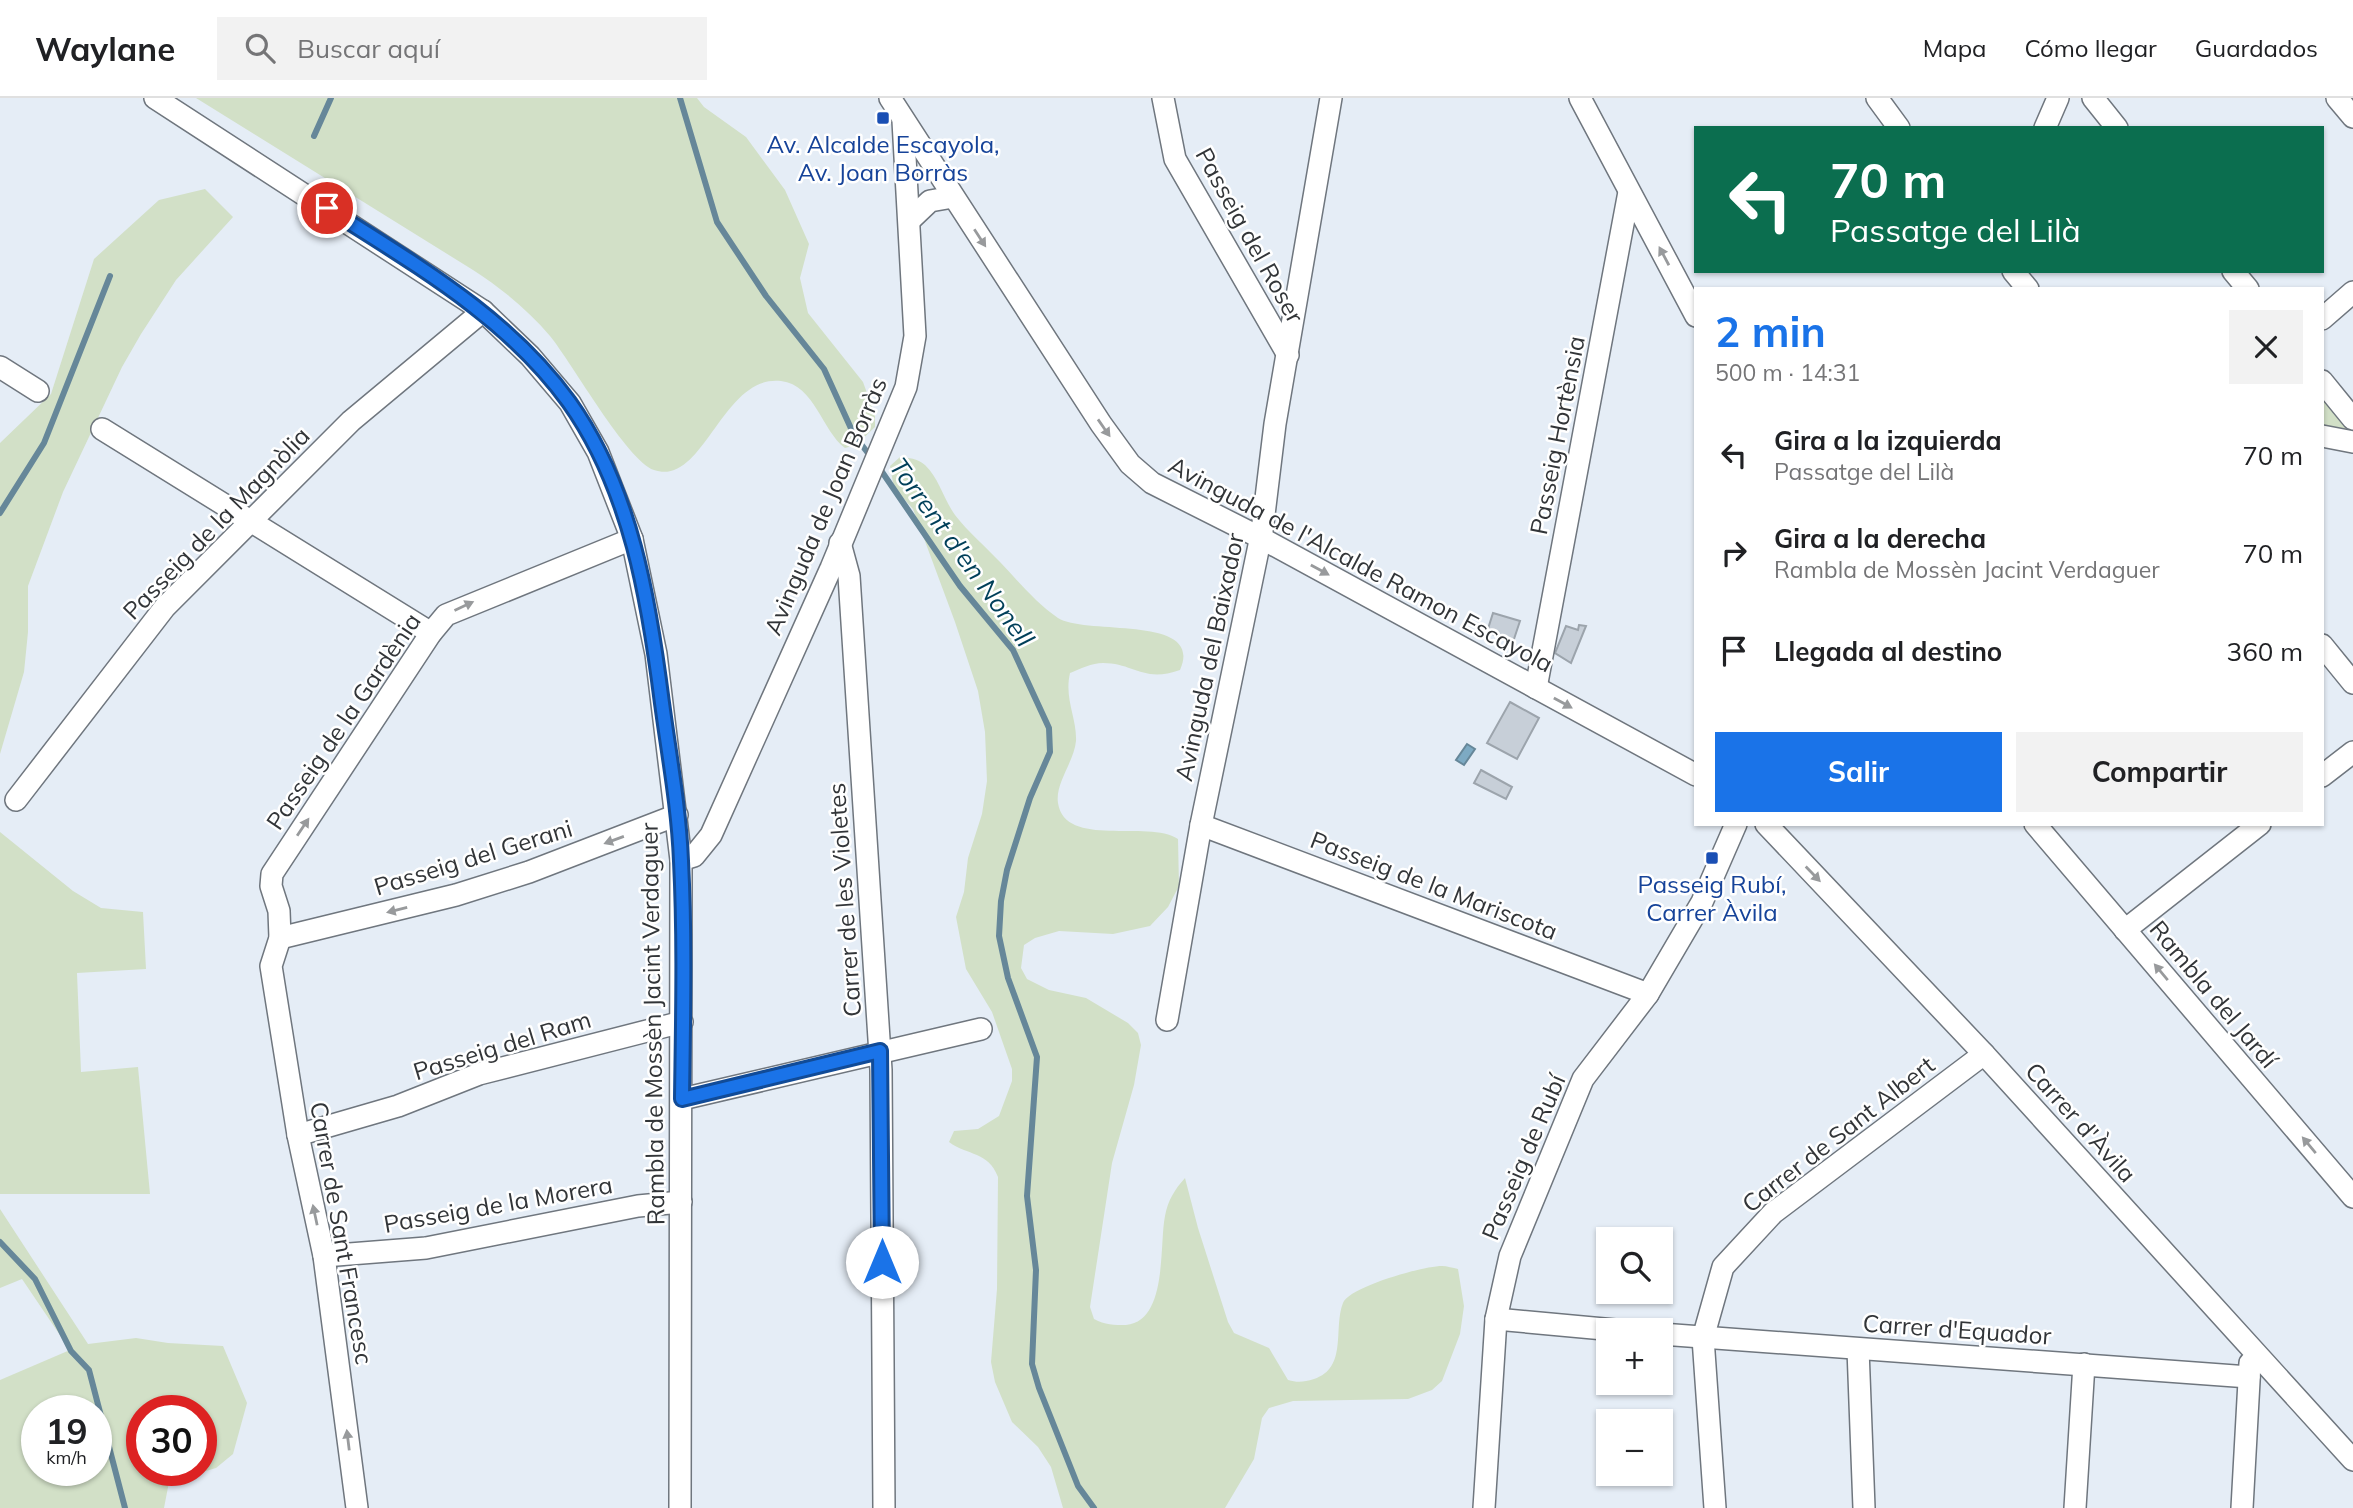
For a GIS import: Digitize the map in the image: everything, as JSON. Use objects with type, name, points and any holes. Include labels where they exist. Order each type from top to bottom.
[{"type":"street","name":"Rambla de Mossèn Jacint Verdaguer","points":[[155,98],[483,311],[530,356],[569,403],[598,452],[632,539],[656,654],[681,860],[680,1508]]},
{"type":"street","name":"Avinguda de l'Alcalde Ramon Escayola","points":[[890,98],[903,108],[953,197],[1130,464],[1173,496],[1261,538],[1694,774]]},
{"type":"street","name":"Passeig del Roser","points":[[1163,98],[1175,159],[1288,355]]},
{"type":"street","name":"Avinguda del Baixador","points":[[1167,1020],[1201,825],[1261,538],[1331,98]]},
{"type":"street","points":[[1580,98],[1694,312]]},
{"type":"street","points":[[1877,98],[1898,126]]},
{"type":"street","points":[[2046,126],[2057,98]]},
{"type":"street","points":[[2093,98],[2115,126]]},
{"type":"street","points":[[2337,98],[2353,117]]},
{"type":"street","name":"Avinguda de Joan Borràs","points":[[681,860],[694,856],[710,835],[906,387],[915,336],[903,108]]},
{"type":"street","name":"Passeig Hortènsia","points":[[1536,688],[1629,192]]},
{"type":"street","points":[[910,220],[930,201],[953,197]]},
{"type":"street","points":[[2015,273],[2026,287]]},
{"type":"street","points":[[2235,273],[2246,287]]},
{"type":"street","points":[[2324,317],[2353,292]]},
{"type":"street","name":"Passeig de la Magnòlia","points":[[16,800],[165,607],[254,522],[351,421],[483,311]]},
{"type":"street","points":[[0,367],[38,391]]},
{"type":"street","points":[[2324,383],[2353,419]]},
{"type":"street","points":[[102,429],[431,633]]},
{"type":"street","points":[[2324,436],[2353,442]]},
{"type":"street","name":"Passeig de la Gardènia","points":[[279,938],[279,911],[271,886],[272,874],[431,633],[446,615],[466,604],[632,539]]},
{"type":"street","name":"Carrer de les Violetes","points":[[840,543],[849,576],[880,1051],[884,1508]]},
{"type":"street","points":[[2324,647],[2353,683]]},
{"type":"street","points":[[2324,774],[2353,752]]},
{"type":"street","name":"Passeig del Gerani","points":[[279,938],[456,895],[529,872],[677,815]]},
{"type":"street","name":"Passeig de la Mariscota","points":[[1201,825],[1647,994]]},
{"type":"street","name":"Passeig de Rubí","points":[[1484,1508],[1496,1319],[1510,1256],[1583,1079],[1647,994],[1702,902],[1734,826]]},
{"type":"street","name":"Carrer d'Àvila","points":[[1768,826],[1984,1054],[2353,1460]]},
{"type":"street","name":"Rambla del Jardí","points":[[2037,826],[2353,1197]]},
{"type":"street","points":[[2125,930],[2257,826]]},
{"type":"street","name":"Carrer de Sant Francesc","points":[[279,938],[271,966],[298,1135],[324,1256],[357,1508]]},
{"type":"street","name":"Passeig del Ram","points":[[298,1135],[398,1106],[480,1074],[682,1022]]},
{"type":"street","points":[[682,1099],[981,1028]]},
{"type":"street","name":"Carrer de Sant Albert","points":[[1715,1508],[1703,1338],[1723,1266],[1773,1213],[1984,1054]]},
{"type":"street","name":"Passeig de la Morera","points":[[324,1256],[426,1248],[638,1206],[681,1202]]},
{"type":"street","points":[[1496,1319],[1596,1328]]},
{"type":"street","name":"Carrer d'Equador","points":[[1673,1335],[2249,1377]]},
{"type":"street","points":[[1858,1349],[1864,1508]]},
{"type":"street","points":[[2242,1508],[2251,1349]]},
{"type":"street","points":[[2075,1508],[2084,1364]]},
{"type":"green space","points":[[196,98],[697,98],[704,107],[746,137],[785,190],[809,244],[800,278],[808,313],[863,382],[875,415],[875,427],[856,445],[845,448],[830,431],[810,399],[793,384],[781,381],[761,384],[743,394],[687,462],[671,471],[654,470],[629,449],[615,431],[550,336],[504,292]]},
{"type":"green space","points":[[205,189],[233,217],[176,280],[141,334],[122,367],[63,492],[28,586],[28,632],[24,672],[0,754],[0,443],[51,394],[94,259],[159,200]]},
{"type":"green space","points":[[2324,383],[2353,419],[2353,442],[2324,436]]},
{"type":"green space","points":[[900,457],[925,465],[960,522],[1035,599],[1058,618],[1073,623],[1160,634],[1176,641],[1183,652],[1180,670],[1167,673],[1148,673],[1103,663],[1070,673],[1069,691],[1076,741],[1058,795],[1058,803],[1064,817],[1075,825],[1109,831],[1148,831],[1178,839],[1179,886],[1168,907],[1150,926],[1113,934],[1059,931],[1035,938],[1024,945],[1021,968],[1027,979],[1049,990],[1086,998],[1128,1023],[1138,1033],[1141,1045],[1134,1085],[1112,1163],[1090,1307],[1094,1319],[1106,1324],[1126,1325],[1139,1320],[1149,1310],[1159,1280],[1166,1210],[1172,1195],[1185,1178],[1228,1322],[1234,1333],[1269,1348],[1288,1380],[1301,1382],[1325,1374],[1338,1346],[1343,1303],[1358,1290],[1388,1278],[1433,1267],[1458,1269],[1464,1306],[1460,1334],[1442,1381],[1432,1390],[1408,1399],[1293,1401],[1269,1408],[1262,1418],[1254,1459],[1225,1508],[1063,1508],[1051,1467],[1038,1447],[1012,1422],[995,1382],[991,1362],[997,1289],[998,1177],[983,1158],[949,1142],[954,1131],[978,1129],[999,1116],[1012,1081],[1012,1069],[992,1012],[966,969],[956,917],[964,892],[968,858],[982,814],[987,781],[985,732],[978,691],[913,509],[894,488],[890,466]]},
{"type":"green space","points":[[0,832],[73,891],[101,908],[143,912],[146,969],[77,973],[81,1072],[138,1067],[150,1194],[0,1194]]},
{"type":"green space","points":[[0,1209],[88,1344],[136,1338],[223,1346],[247,1403],[233,1454],[217,1467],[217,1395],[126,1395],[126,1486],[168,1486],[164,1508],[0,1508],[0,1380],[70,1350],[22,1279],[0,1288]]},
{"type":"water","points":[[1467,744],[1475,749],[1464,765],[1456,760]]},
{"type":"building","points":[[1493,613],[1520,621],[1513,642],[1487,632]]},
{"type":"building","points":[[1579,625],[1586,626],[1571,663],[1555,653],[1566,626],[1578,630]]},
{"type":"building","points":[[1510,702],[1539,718],[1517,759],[1487,743]]},
{"type":"building","points":[[1481,770],[1512,787],[1506,799],[1474,783]]},
{"type":"waterway","points":[[314,136],[331,98]]},
{"type":"waterway","name":"Torrent d'en Nonell","points":[[680,98],[717,222],[766,296],[824,369],[854,435],[871,457]]},
{"type":"waterway","points":[[0,513],[44,443],[110,276]]},
{"type":"waterway","name":"Torrent d'en Nonell","points":[[878,466],[960,586],[1013,650],[1049,728],[1050,752],[1030,798],[1007,870],[1001,901],[999,936],[1008,978],[1037,1057],[1027,1196],[1036,1270],[1032,1364],[1078,1486],[1094,1508]]},
{"type":"waterway","points":[[0,1242],[35,1279],[71,1351],[89,1370],[125,1508]]},
{"type":"place","name":"Av. Alcalde Escayola, Av. Joan Borràs","points":[[883,118]]},
{"type":"place","name":"Passeig Rubí, Carrer Àvila","points":[[1712,858]]},
{"type":"route","points":[[327,208],[483,311],[530,356],[569,403],[598,452],[621,506],[643,582],[656,654],[677,815],[681,860],[682,1099],[880,1051],[882,1262]]}]
